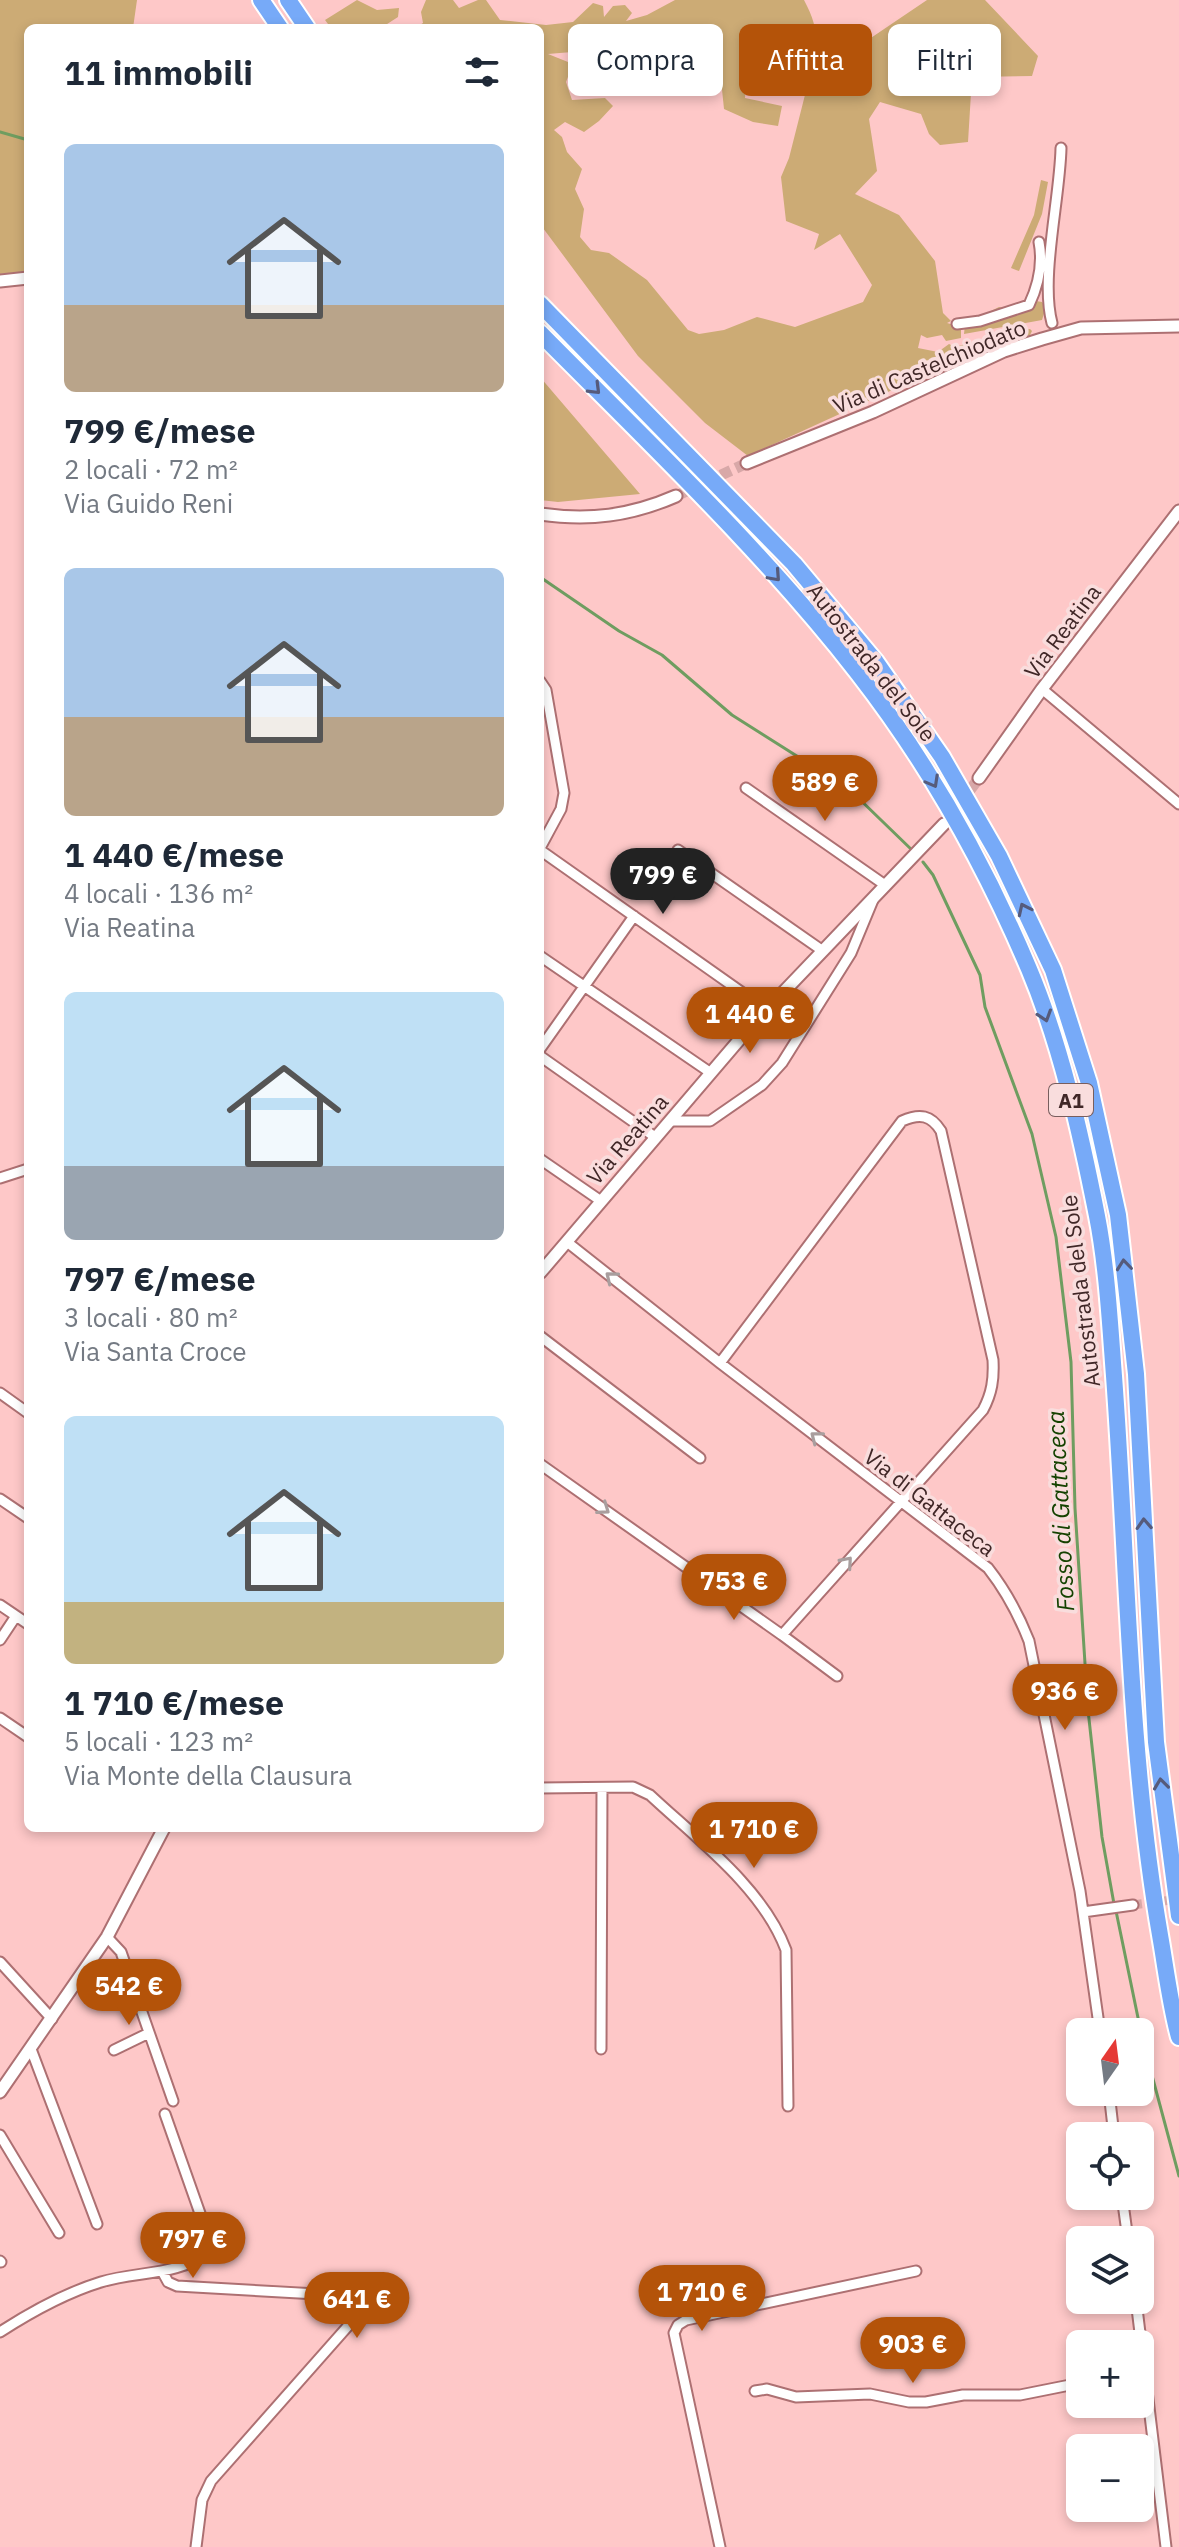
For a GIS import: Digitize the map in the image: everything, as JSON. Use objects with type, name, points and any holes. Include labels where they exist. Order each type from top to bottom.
[{"type":"highway","points":[[261,0],[277,24]]},
{"type":"highway","points":[[288,0],[304,24]]},
{"type":"highway","name":"Autostrada del Sole","points":[[544,308],[794,564],[876,662],[942,757],[999,856],[1053,970],[1089,1083],[1118,1215],[1136,1374],[1156,1742],[1179,1916]]},
{"type":"highway","name":"Autostrada del Sole","points":[[544,337],[714,509],[858,673],[923,765],[978,862],[1030,971],[1068,1087],[1098,1221],[1114,1375],[1145,1836],[1179,2037]]},
{"type":"street","points":[[1052,323],[1049,286],[1061,148]]},
{"type":"street","points":[[957,324],[980,321],[1029,305],[1036,290],[1041,253],[1039,242]]},
{"type":"street","points":[[2,281],[24,278]]},
{"type":"street","points":[[2,281],[24,284]]},
{"type":"street","name":"Via di Castelchiodato","points":[[747,463],[873,412],[1004,351],[1081,328],[1179,326]]},
{"type":"street","points":[[544,515],[569,518],[617,516],[676,496]]},
{"type":"street","name":"Via Reatina","points":[[979,778],[1042,689],[1179,511]]},
{"type":"street","points":[[544,687],[564,793],[561,809],[544,841]]},
{"type":"street","points":[[1042,689],[1179,804]]},
{"type":"street","points":[[746,788],[885,885]]},
{"type":"street","name":"Via Reatina","points":[[544,1265],[767,1010],[944,824]]},
{"type":"street","points":[[678,850],[823,951]]},
{"type":"street","points":[[544,852],[767,1010]]},
{"type":"street","points":[[670,1121],[710,1121],[762,1085],[782,1063],[851,953],[874,898]]},
{"type":"street","points":[[544,1043],[634,916]]},
{"type":"street","points":[[544,959],[711,1073]]},
{"type":"street","points":[[544,1059],[655,1137]]},
{"type":"street","points":[[720,1363],[902,1121],[913,1116],[934,1120],[941,1131],[994,1375],[990,1395],[983,1410],[782,1635]]},
{"type":"street","points":[[544,1162],[601,1201]]},
{"type":"street","points":[[0,1178],[24,1170]]},
{"type":"street","name":"Via di Gattaceca","points":[[567,1242],[988,1568],[1018,1613],[1029,1641],[1083,1912],[1098,2018]]},
{"type":"street","points":[[544,1339],[700,1458]]},
{"type":"street","points":[[0,1393],[24,1410]]},
{"type":"street","points":[[544,1467],[837,1676]]},
{"type":"street","points":[[0,1499],[24,1515]]},
{"type":"street","points":[[0,1605],[24,1621]]},
{"type":"street","points":[[0,1640],[16,1616]]},
{"type":"street","points":[[0,1718],[24,1734]]},
{"type":"street","points":[[544,1788],[637,1788],[650,1795],[742,1882],[781,1937],[788,1958],[788,2106]]},
{"type":"street","points":[[601,2049],[602,1788]]},
{"type":"street","points":[[0,2092],[107,1937],[161,1832]]},
{"type":"street","points":[[1083,1912],[1133,1905]]},
{"type":"street","points":[[107,1937],[121,1952],[173,2101]]},
{"type":"street","points":[[0,1962],[52,2019]]},
{"type":"street","points":[[114,2050],[149,2033]]},
{"type":"street","points":[[31,2049],[97,2224]]},
{"type":"street","points":[[0,2332],[91,2285],[162,2271],[190,2263],[207,2253],[211,2246],[165,2114]]},
{"type":"street","points":[[0,2135],[59,2233]]},
{"type":"street","points":[[162,2271],[168,2282],[177,2286],[352,2296],[358,2298],[361,2304],[356,2317],[211,2481],[202,2500],[196,2547]]},
{"type":"street","points":[[720,2547],[674,2333],[678,2325],[686,2320],[916,2271]]},
{"type":"street","points":[[755,2391],[767,2389],[796,2397],[870,2394],[909,2402],[926,2402],[963,2395],[1020,2395],[1066,2386]]},
{"type":"street","points":[[1148,2418],[1166,2547]]},
{"type":"shaded area","points":[[0,0],[137,0],[134,24],[24,24],[24,272],[0,274]]},
{"type":"shaded area","points":[[357,0],[377,10],[399,8],[398,17],[387,24],[328,24],[325,20]]},
{"type":"shaded area","points":[[426,0],[453,0],[459,8],[486,0],[500,20],[537,24],[421,24],[421,12]]},
{"type":"shaded area","points":[[675,0],[804,0],[813,24],[739,24],[739,96],[782,106],[778,126],[753,122],[724,109],[723,24],[568,24],[568,52],[548,54],[568,62],[566,82],[568,96],[572,100],[605,98],[613,106],[584,132],[565,122],[554,130],[562,137],[567,152],[582,169],[575,189],[584,209],[580,237],[591,250],[609,253],[647,280],[688,330],[699,334],[724,330],[757,317],[795,327],[863,302],[872,285],[840,234],[814,250],[819,234],[786,221],[781,177],[805,96],[872,96],[872,37],[888,26],[888,96],[971,96],[968,142],[940,145],[929,134],[921,114],[880,102],[869,119],[877,171],[855,194],[899,215],[935,261],[943,313],[951,321],[947,323],[961,327],[961,338],[946,341],[942,335],[927,338],[921,335],[918,348],[938,352],[949,344],[955,347],[1007,332],[1032,331],[1030,335],[947,365],[748,456],[705,423],[638,356],[544,229],[544,25],[573,22],[593,3],[603,6],[604,17],[613,6],[625,5],[632,13],[626,21],[647,15]]},
{"type":"shaded area","points":[[927,0],[985,0],[1038,56],[1032,76],[1001,77],[1001,24],[891,24]]},
{"type":"shaded area","points":[[1041,180],[1048,182],[1042,214],[1019,271],[1011,268],[1034,215]]},
{"type":"shaded area","points":[[1030,300],[1042,302],[1046,307],[1042,320],[964,334],[965,324],[999,307],[1008,309],[1013,304],[1020,307]]},
{"type":"shaded area","points":[[544,382],[640,494],[558,502],[544,500]]},
{"type":"waterway","points":[[0,132],[24,139]]},
{"type":"waterway","name":"Fosso di Gattaceca","points":[[544,580],[619,631],[662,655],[732,715],[849,789],[914,852]]},
{"type":"waterway","name":"Fosso di Gattaceca","points":[[923,862],[933,875],[980,975],[985,1007],[1032,1134],[1056,1237],[1071,1362],[1075,1508],[1088,1710],[1102,1837],[1114,1904]]},
{"type":"waterway","name":"Fosso di Gattaceca","points":[[1116,1911],[1143,2042],[1179,2176]]},
{"type":"tunnel","points":[[676,496],[747,463]]},
{"type":"tunnel","points":[[950,817],[979,778]]},
{"type":"tunnel","points":[[1133,1905],[1179,1899]]}]
